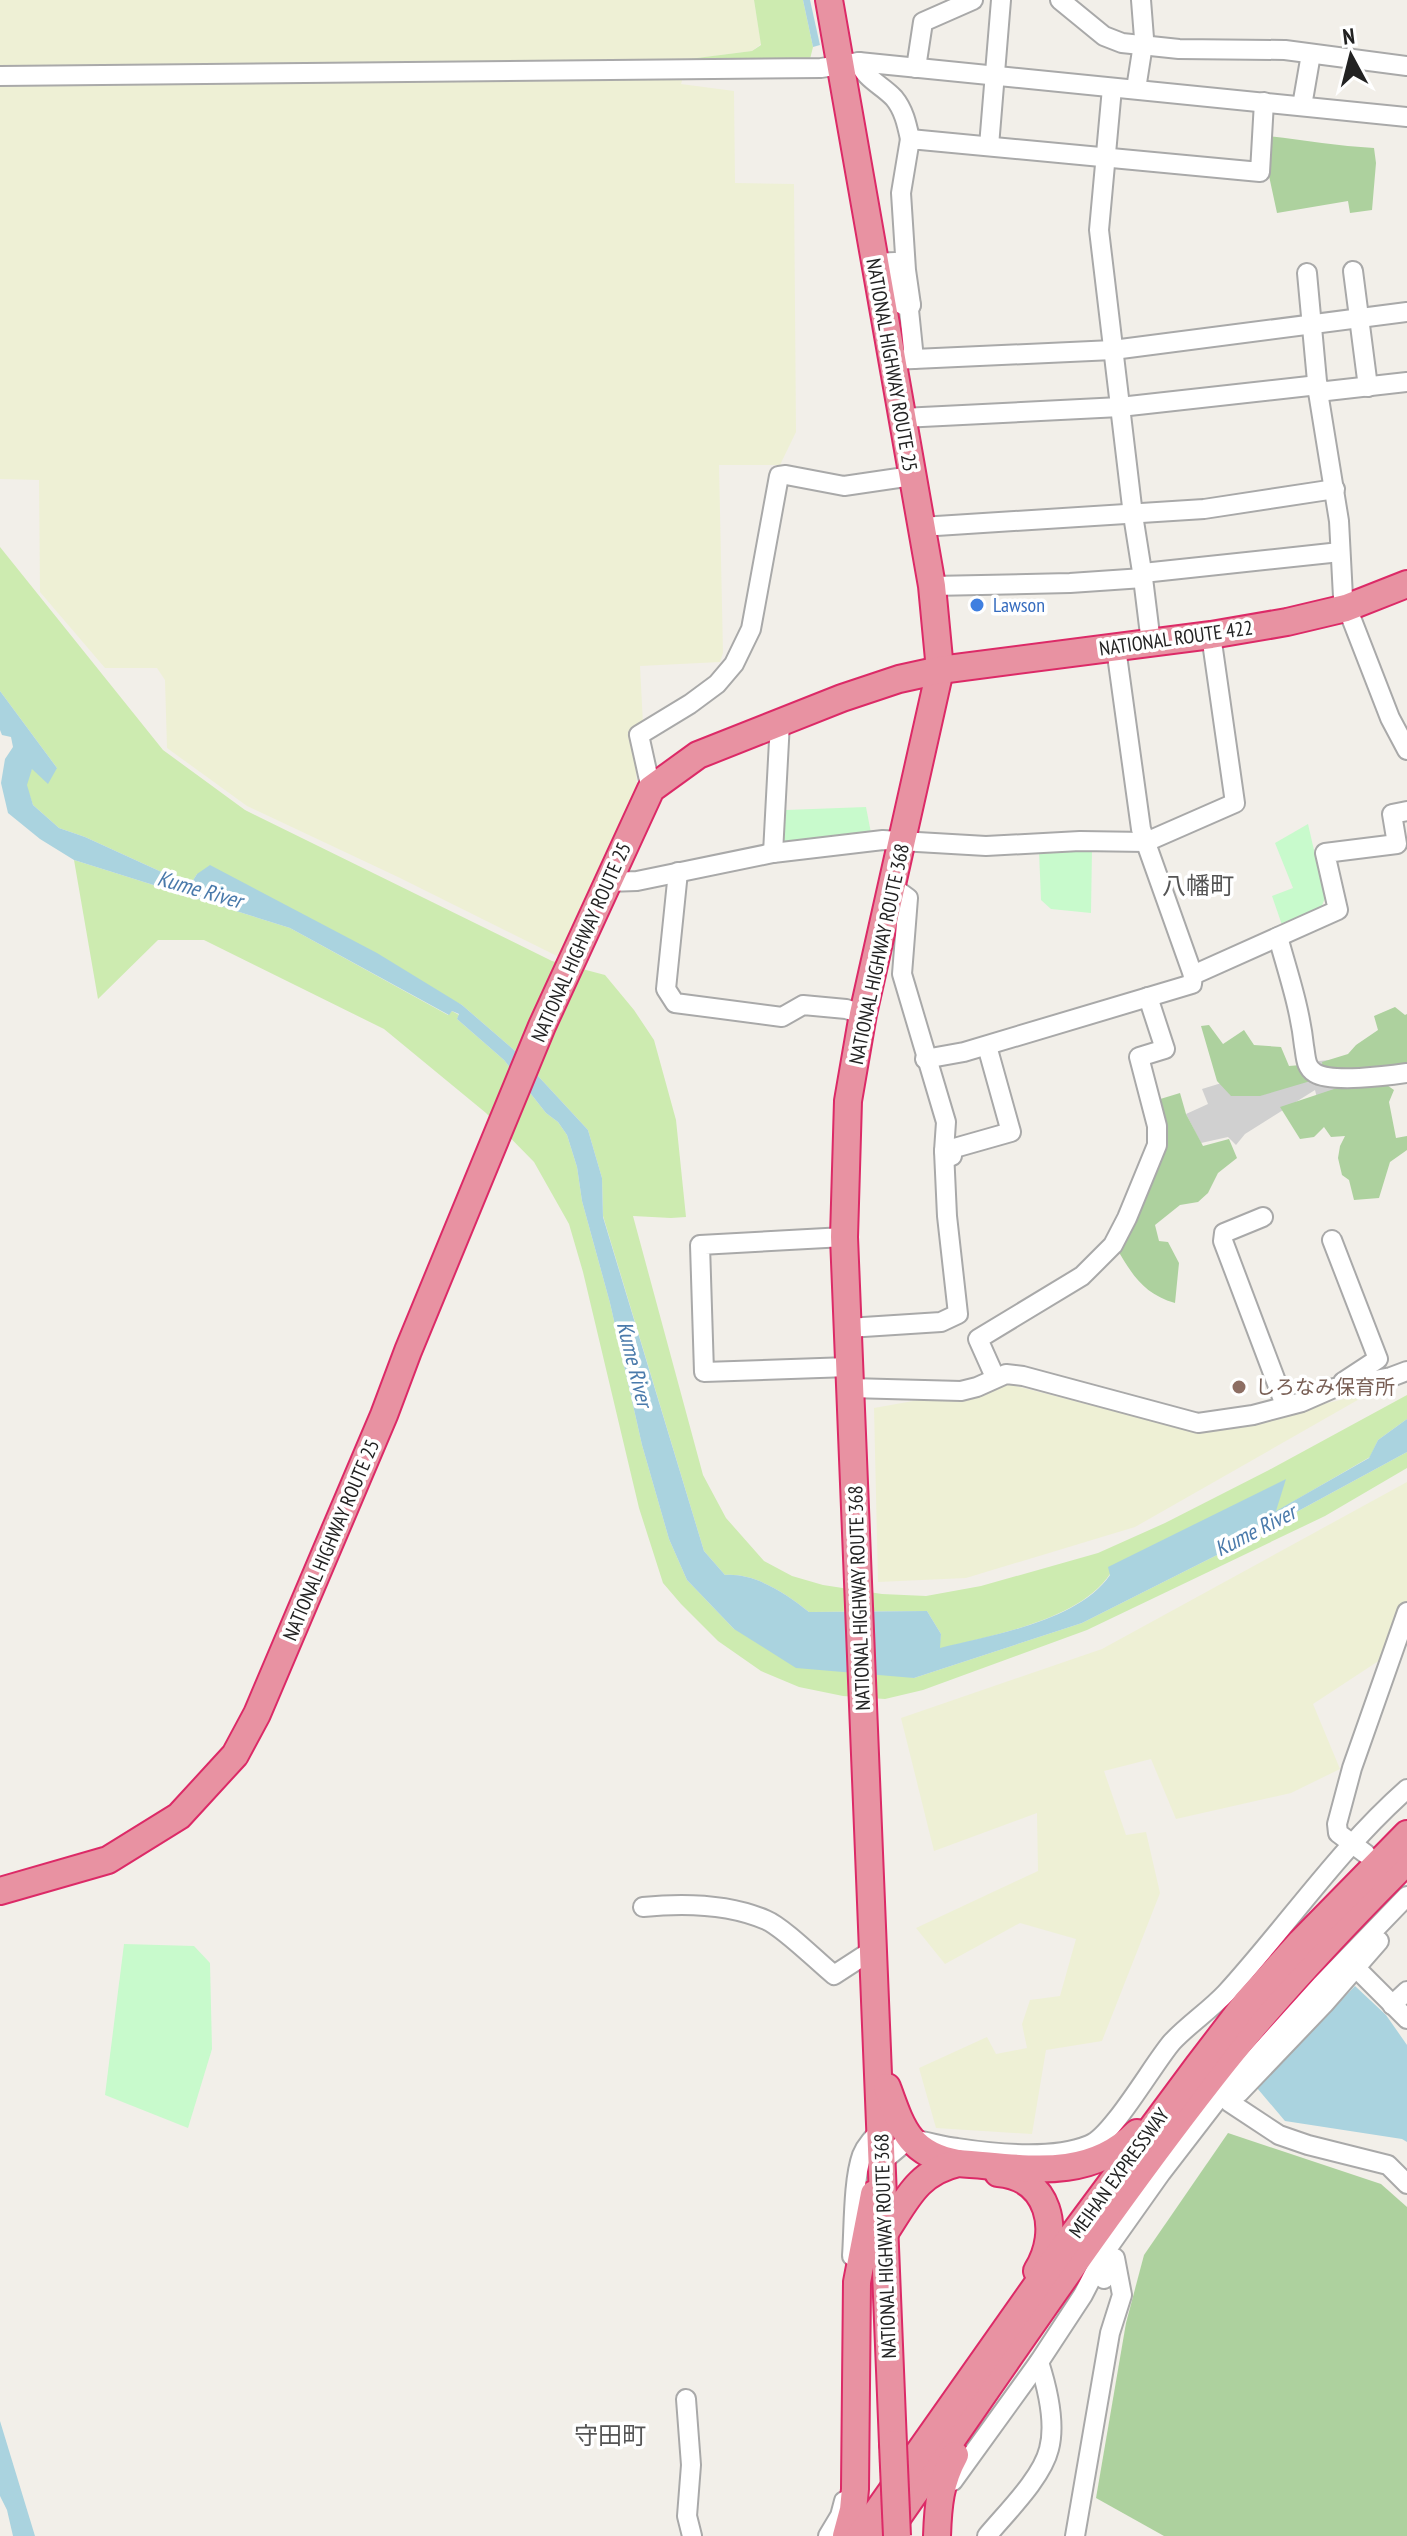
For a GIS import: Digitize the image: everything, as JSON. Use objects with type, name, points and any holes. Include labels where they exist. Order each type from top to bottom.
[{"type":"highway","name":"NATIONAL HIGHWAY ROUTE 25","points":[[0,1891],[108,1860],[179,1816],[235,1755],[257,1714],[366,1458],[535,1042],[651,789],[698,755],[885,683],[940,670],[932,586],[902,418],[903,359],[874,263],[849,63],[829,0]]},
{"type":"highway","name":"NATIONAL ROUTE 422","points":[[940,670],[1211,635],[1287,622],[1346,608],[1407,584]]},
{"type":"highway","name":"NATIONAL HIGHWAY ROUTE 368","points":[[897,2536],[844,1237],[848,1101],[863,1014],[940,670]]},
{"type":"highway","name":"MEIHAN EXPRESSWAY","points":[[860,2536],[1079,2226],[1247,2002],[1407,1834]]},
{"type":"highway","name":"MEIHAN EXPRESSWAY","points":[[885,2536],[1213,2076],[1317,1953],[1407,1861]]},
{"type":"highway","points":[[876,2057],[893,2106],[909,2139],[935,2158],[958,2163],[1045,2168],[1074,2167],[1099,2160],[1122,2146],[1146,2122],[1226,2019],[1270,1969],[1310,1926],[1359,1882]]},
{"type":"highway","points":[[846,2536],[855,2489],[857,2282],[883,2161]]},
{"type":"highway","points":[[886,2231],[918,2183],[936,2170],[958,2163]]},
{"type":"highway","points":[[888,2310],[907,2212],[913,2199],[929,2181],[948,2173],[968,2170],[1010,2174],[1036,2190],[1047,2208],[1049,2219],[1048,2242],[1042,2263],[973,2365],[943,2418]]},
{"type":"highway","points":[[938,2524],[940,2490],[955,2455],[1056,2308],[1079,2260]]},
{"type":"street","points":[[916,68],[923,22],[973,0]]},
{"type":"street","points":[[989,146],[1001,0]]},
{"type":"street","points":[[1060,0],[1104,36],[1122,43],[1179,49],[1285,50],[1407,66]]},
{"type":"street","points":[[1136,89],[1143,46],[1141,0]]},
{"type":"street","points":[[1302,106],[1311,54]]},
{"type":"street","points":[[849,63],[892,96],[901,107],[910,139],[901,193],[911,305],[903,359],[1113,350],[1407,312]]},
{"type":"street","points":[[0,76],[821,68],[849,63],[1407,117]]},
{"type":"street","points":[[1112,88],[1099,230],[1151,643]]},
{"type":"street","points":[[910,139],[1260,172],[1264,102]]},
{"type":"street","points":[[874,263],[895,262],[903,305],[911,305]]},
{"type":"street","points":[[1353,271],[1368,387]]},
{"type":"street","points":[[1307,273],[1318,389],[1335,489],[1346,608],[1390,718],[1407,750]]},
{"type":"street","points":[[902,418],[1120,407],[1407,382]]},
{"type":"street","points":[[651,789],[639,735],[717,684],[734,664],[751,629],[779,476],[844,486],[912,476]]},
{"type":"street","points":[[921,527],[1133,515],[1243,504],[1335,489]]},
{"type":"street","points":[[932,586],[1070,583],[1340,552]]},
{"type":"street","points":[[608,882],[637,881],[773,853],[883,840],[986,846],[1080,841],[1146,842],[1235,803],[1211,635]]},
{"type":"street","points":[[925,1059],[987,1046],[1192,984],[1193,975],[1141,829],[1116,648]]},
{"type":"street","points":[[773,853],[780,722]]},
{"type":"street","points":[[1193,975],[1338,910],[1325,853],[1397,844],[1392,814],[1407,811]]},
{"type":"street","points":[[678,872],[666,989],[675,1003],[782,1017],[803,1005],[846,1009],[863,1014]]},
{"type":"street","points":[[848,1328],[941,1322],[958,1314],[947,1216],[946,1122],[902,974],[908,898],[893,887]]},
{"type":"street","points":[[1278,937],[1301,1021],[1307,1066],[1313,1073],[1324,1077],[1381,1077],[1407,1073]]},
{"type":"street","points":[[995,1377],[978,1339],[1082,1276],[1102,1258],[1113,1245],[1127,1218],[1157,1145],[1157,1126],[1139,1057],[1165,1049],[1148,997]]},
{"type":"street","points":[[948,1154],[1011,1132],[987,1046]]},
{"type":"street","points":[[1263,1217],[1224,1233],[1223,1241],[1285,1405]]},
{"type":"street","points":[[844,1237],[700,1245],[704,1372],[850,1378],[961,1391],[1006,1374],[1198,1423],[1253,1415],[1302,1402],[1334,1388],[1378,1359],[1332,1240]]},
{"type":"street","points":[[1334,1388],[1407,1371]]},
{"type":"street","points":[[1360,1849],[1338,1833],[1337,1824],[1352,1768],[1407,1612]]},
{"type":"street","points":[[883,2161],[909,2139],[955,2148],[1027,2154],[1061,2154],[1093,2144],[1134,2096],[1172,2043],[1224,1994],[1360,1849],[1407,1789]]},
{"type":"street","points":[[938,2524],[948,2488],[960,2469],[1039,2362],[1083,2295],[1105,2252],[1218,2099],[1405,1893]]},
{"type":"street","points":[[643,1907],[677,1904],[733,1910],[768,1921],[834,1975],[871,1951]]},
{"type":"street","points":[[1083,2295],[1102,2283],[1115,2258],[1229,2102],[1324,2004],[1407,1910]]},
{"type":"street","points":[[1361,1973],[1407,2019]]},
{"type":"street","points":[[1392,2005],[1407,1991]]},
{"type":"street","points":[[1229,2102],[1279,2135],[1388,2165],[1407,2184]]},
{"type":"street","points":[[828,2536],[840,2516],[845,2493],[845,2387],[855,2206],[862,2155],[881,2130]]},
{"type":"street","points":[[1075,2536],[1110,2333],[1122,2295],[1115,2258]]},
{"type":"street","points":[[987,2536],[1038,2473],[1049,2451],[1052,2434],[1039,2362]]},
{"type":"street","points":[[686,2399],[691,2465],[687,2516],[692,2536]]},
{"type":"shaded area","points":[[1380,1041],[1321,1114],[1315,1090],[1245,1134],[1236,1145],[1228,1137],[1201,1143],[1186,1114],[1208,1104],[1202,1089],[1228,1081],[1303,1076],[1319,1061],[1340,1059]]},
{"type":"green space","points":[[0,0],[754,0],[761,44],[752,51],[689,59],[681,84],[734,91],[735,183],[794,184],[796,432],[780,465],[719,465],[723,653],[720,662],[640,666],[643,724],[633,731],[637,786],[559,957],[247,806],[167,748],[165,680],[157,668],[105,668],[40,592],[39,480],[0,479]]},
{"type":"green space","points":[[754,0],[803,0],[813,47],[810,59],[689,59],[752,51],[761,45]]},
{"type":"green space","points":[[1268,136],[1374,148],[1376,163],[1372,210],[1350,213],[1348,201],[1277,213],[1266,162]]},
{"type":"green space","points":[[0,547],[163,750],[245,810],[552,961],[605,975],[634,1010],[654,1040],[676,1120],[686,1217],[633,1216],[703,1475],[726,1518],[764,1561],[792,1576],[823,1585],[882,1594],[926,1596],[981,1586],[1098,1553],[1165,1523],[1407,1395],[1407,1419],[1378,1440],[1370,1457],[1275,1512],[1285,1480],[1110,1574],[1078,1604],[1056,1615],[1008,1632],[939,1649],[941,1634],[927,1611],[809,1612],[759,1581],[725,1575],[704,1551],[603,1216],[602,1178],[588,1130],[514,1050],[462,1005],[197,874],[190,885],[59,828],[33,805],[26,785],[32,768],[57,768],[0,691]]},
{"type":"green space","points":[[866,807],[871,833],[777,845],[780,816],[786,810]]},
{"type":"green space","points":[[1308,824],[1325,898],[1321,908],[1282,925],[1272,896],[1293,888],[1275,843]]},
{"type":"green space","points":[[1092,848],[1091,913],[1051,909],[1041,900],[1039,851]]},
{"type":"green space","points":[[74,860],[290,928],[448,1015],[452,1011],[504,1060],[546,1113],[558,1122],[567,1135],[577,1167],[582,1201],[610,1303],[642,1445],[669,1539],[687,1580],[734,1629],[914,1678],[1082,1623],[1219,1554],[1407,1452],[1407,1468],[1325,1516],[1087,1630],[923,1690],[885,1699],[843,1696],[799,1687],[761,1671],[718,1641],[663,1583],[639,1508],[569,1224],[534,1162],[486,1113],[384,1029],[204,940],[158,940],[98,999]]},
{"type":"green space","points":[[1395,1007],[1407,1014],[1407,1066],[1380,1070],[1323,1070],[1322,1062],[1348,1054],[1378,1030],[1374,1016]]},
{"type":"green space","points":[[1209,1025],[1223,1044],[1244,1030],[1254,1045],[1281,1047],[1289,1066],[1301,1065],[1314,1080],[1260,1096],[1231,1096],[1217,1081],[1201,1026]]},
{"type":"green space","points":[[1381,1081],[1394,1090],[1389,1102],[1396,1138],[1407,1136],[1407,1150],[1390,1162],[1379,1198],[1354,1200],[1349,1180],[1342,1175],[1338,1158],[1345,1136],[1331,1137],[1324,1127],[1314,1137],[1300,1139],[1280,1107],[1352,1083]]},
{"type":"green space","points":[[1180,1093],[1186,1114],[1203,1146],[1229,1139],[1237,1158],[1218,1173],[1208,1193],[1198,1202],[1180,1205],[1155,1225],[1159,1241],[1168,1242],[1179,1263],[1175,1303],[1155,1295],[1140,1283],[1117,1249],[1145,1188],[1157,1100]]},
{"type":"green space","points":[[1008,1384],[1200,1433],[1370,1393],[1135,1527],[966,1578],[878,1582],[874,1408]]},
{"type":"green space","points":[[1407,1482],[1407,1609],[1380,1660],[1313,1704],[1340,1769],[1291,1793],[1176,1819],[1151,1759],[1104,1771],[1126,1835],[1146,1832],[1160,1893],[1102,2041],[1046,2050],[1032,2134],[936,2128],[919,2068],[987,2037],[996,2054],[1027,2048],[1022,2024],[1030,2000],[1060,1996],[1076,1939],[1020,1923],[945,1964],[916,1928],[1038,1871],[1037,1813],[934,1851],[901,1718],[1102,1649]]},
{"type":"green space","points":[[124,1944],[194,1946],[210,1963],[212,2049],[188,2128],[105,2095]]},
{"type":"green space","points":[[1228,2133],[1381,2184],[1407,2207],[1407,2536],[1164,2536],[1096,2498],[1126,2323],[1144,2255]]},
{"type":"water","points":[[803,0],[810,0],[820,45],[813,47]]},
{"type":"water","name":"Kume River","points":[[0,691],[57,768],[48,784],[32,769],[27,785],[33,805],[59,828],[190,885],[197,874],[210,865],[377,953],[462,1005],[514,1050],[588,1130],[602,1178],[603,1217],[704,1551],[725,1575],[759,1581],[809,1612],[927,1611],[941,1634],[940,1648],[1056,1615],[1096,1591],[1110,1575],[1108,1567],[1286,1479],[1276,1511],[1369,1458],[1378,1440],[1407,1419],[1407,1452],[1219,1554],[1082,1623],[914,1678],[796,1668],[734,1629],[687,1580],[669,1539],[642,1445],[610,1303],[582,1201],[577,1167],[567,1135],[558,1122],[546,1113],[504,1060],[457,1019],[459,1014],[452,1011],[449,1015],[290,928],[74,860],[40,839],[8,813],[1,783],[5,759],[13,747],[11,737],[2,735],[0,730]]},
{"type":"water","points":[[1355,1986],[1386,2015],[1407,2045],[1407,2142],[1285,2121],[1257,2088]]},
{"type":"water","points":[[0,2421],[35,2536],[13,2536],[0,2496]]},
{"type":"place","name":"Lawson","points":[[977,605]]},
{"type":"place","name":"しろなみ保育所","points":[[1239,1387]]},
{"type":"district","name":"八幡町","points":[[1198,886]]},
{"type":"district","name":"守田町","points":[[610,2436]]}]
